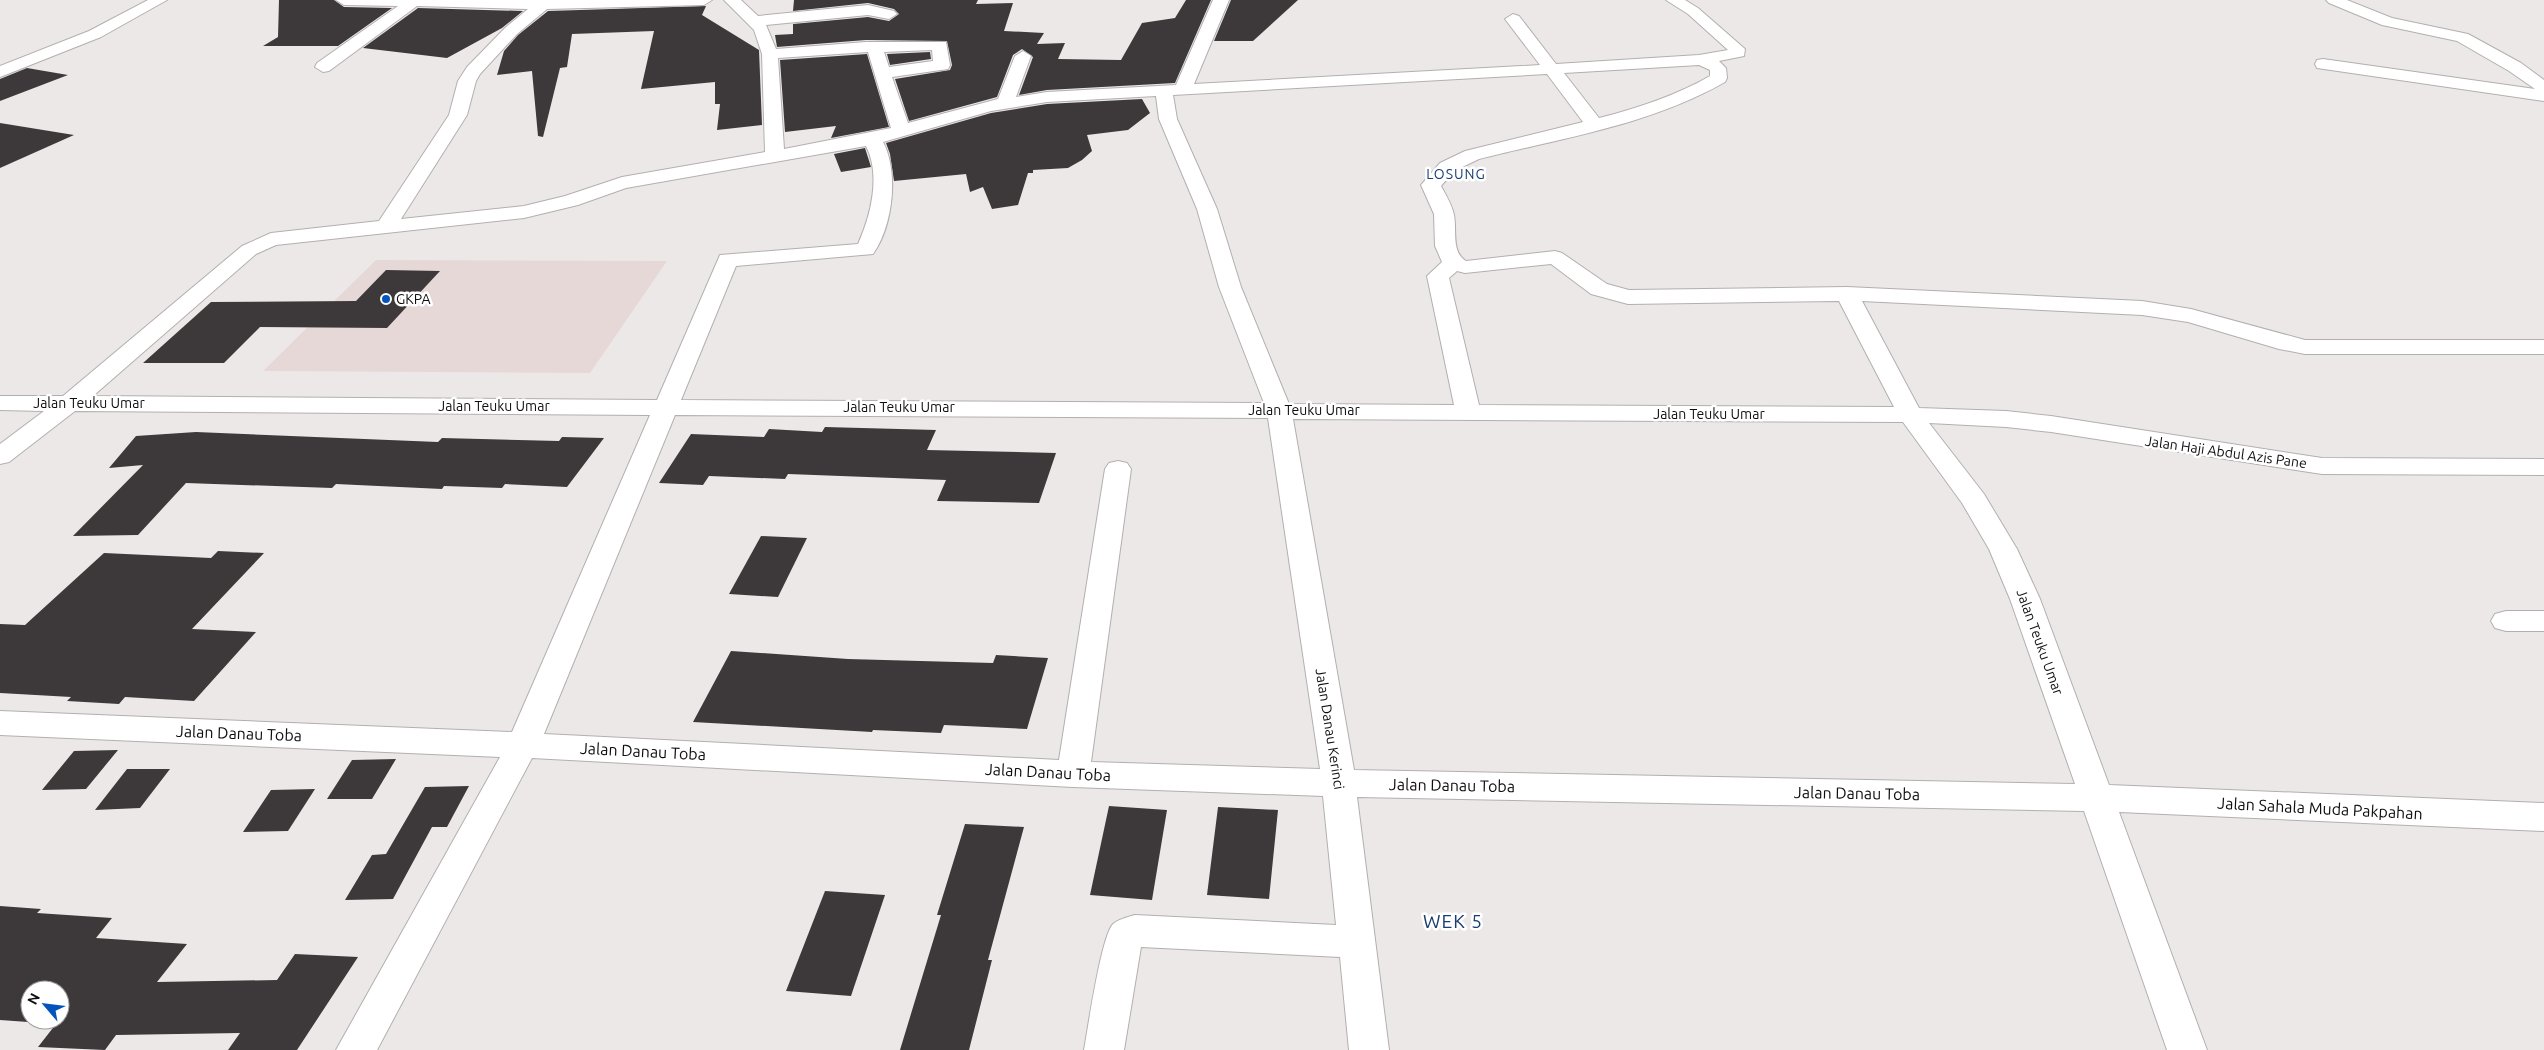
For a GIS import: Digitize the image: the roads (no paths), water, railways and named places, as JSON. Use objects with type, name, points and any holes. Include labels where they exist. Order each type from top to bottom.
[{"type":"street","points":[[0,72],[110,28],[159,0]]},
{"type":"street","points":[[344,0],[544,5],[704,0]]},
{"type":"street","points":[[732,0],[760,28],[770,54],[775,157]]},
{"type":"street","points":[[1173,92],[1222,0]]},
{"type":"street","points":[[0,456],[70,403],[258,244],[290,236],[524,212],[571,201],[628,182],[872,139],[1004,103],[1074,95],[1173,92],[1699,60],[1736,54],[1739,51],[1693,11],[1674,0]]},
{"type":"street","points":[[2334,0],[2388,22],[2462,38],[2515,67],[2544,88]]},
{"type":"street","points":[[323,67],[415,1]]},
{"type":"street","points":[[386,226],[458,115],[467,81],[473,71],[511,31],[544,5]]},
{"type":"street","points":[[755,21],[868,10],[889,14]]},
{"type":"street","points":[[1513,19],[1554,69],[1595,125]]},
{"type":"street","points":[[770,54],[940,45],[942,66],[883,73]]},
{"type":"street","points":[[874,48],[901,132]]},
{"type":"street","points":[[1004,103],[1023,56]]},
{"type":"street","points":[[0,60],[24,63]]},
{"type":"street","points":[[1699,60],[1709,62],[1718,68],[1720,78],[1668,104],[1595,125],[1472,155],[1453,163],[1435,178],[1431,184],[1442,206],[1446,230],[1445,245],[1449,259],[1465,267],[1555,257],[1599,289],[1628,297],[1847,294],[2163,310],[2191,316],[2287,344],[2311,348],[2544,347]]},
{"type":"street","points":[[2323,64],[2544,96]]},
{"type":"street","points":[[2515,67],[2544,69]]},
{"type":"street","name":"Jalan Danau Kerinci","points":[[1173,92],[1168,119],[1184,152],[1206,209],[1230,287],[1279,410],[1339,783],[1369,1050]]},
{"type":"street","points":[[356,1050],[523,745],[668,407],[728,260],[866,250],[872,238],[883,182],[881,157],[872,139]]},
{"type":"street","points":[[1454,263],[1438,276],[1468,412]]},
{"type":"street","points":[[1847,294],[1910,415]]},
{"type":"street","name":"Jalan Teuku Umar","points":[[0,403],[1910,415],[1974,500],[2003,549],[2025,599],[2187,1050]]},
{"type":"street","name":"Jalan Haji Abdul Azis Pane","points":[[1910,415],[2006,419],[2051,424],[2322,466],[2544,467]]},
{"type":"street","points":[[1073,774],[1118,469]]},
{"type":"street","points":[[2506,621],[2544,621]]},
{"type":"street","name":"Jalan Danau Toba","points":[[0,723],[523,745],[1073,774],[1339,783],[2096,798]]},
{"type":"street","name":"Jalan Sahala Muda Pakpahan","points":[[2096,798],[2544,818]]},
{"type":"street","points":[[1104,1050],[1123,945],[1126,936],[1135,931],[1356,942]]},
{"type":"place","name":"GKPA","points":[[386,299]]},
{"type":"district","name":"LOSUNG","points":[[1456,174]]},
{"type":"district","name":"WEK 5","points":[[1453,921]]}]
